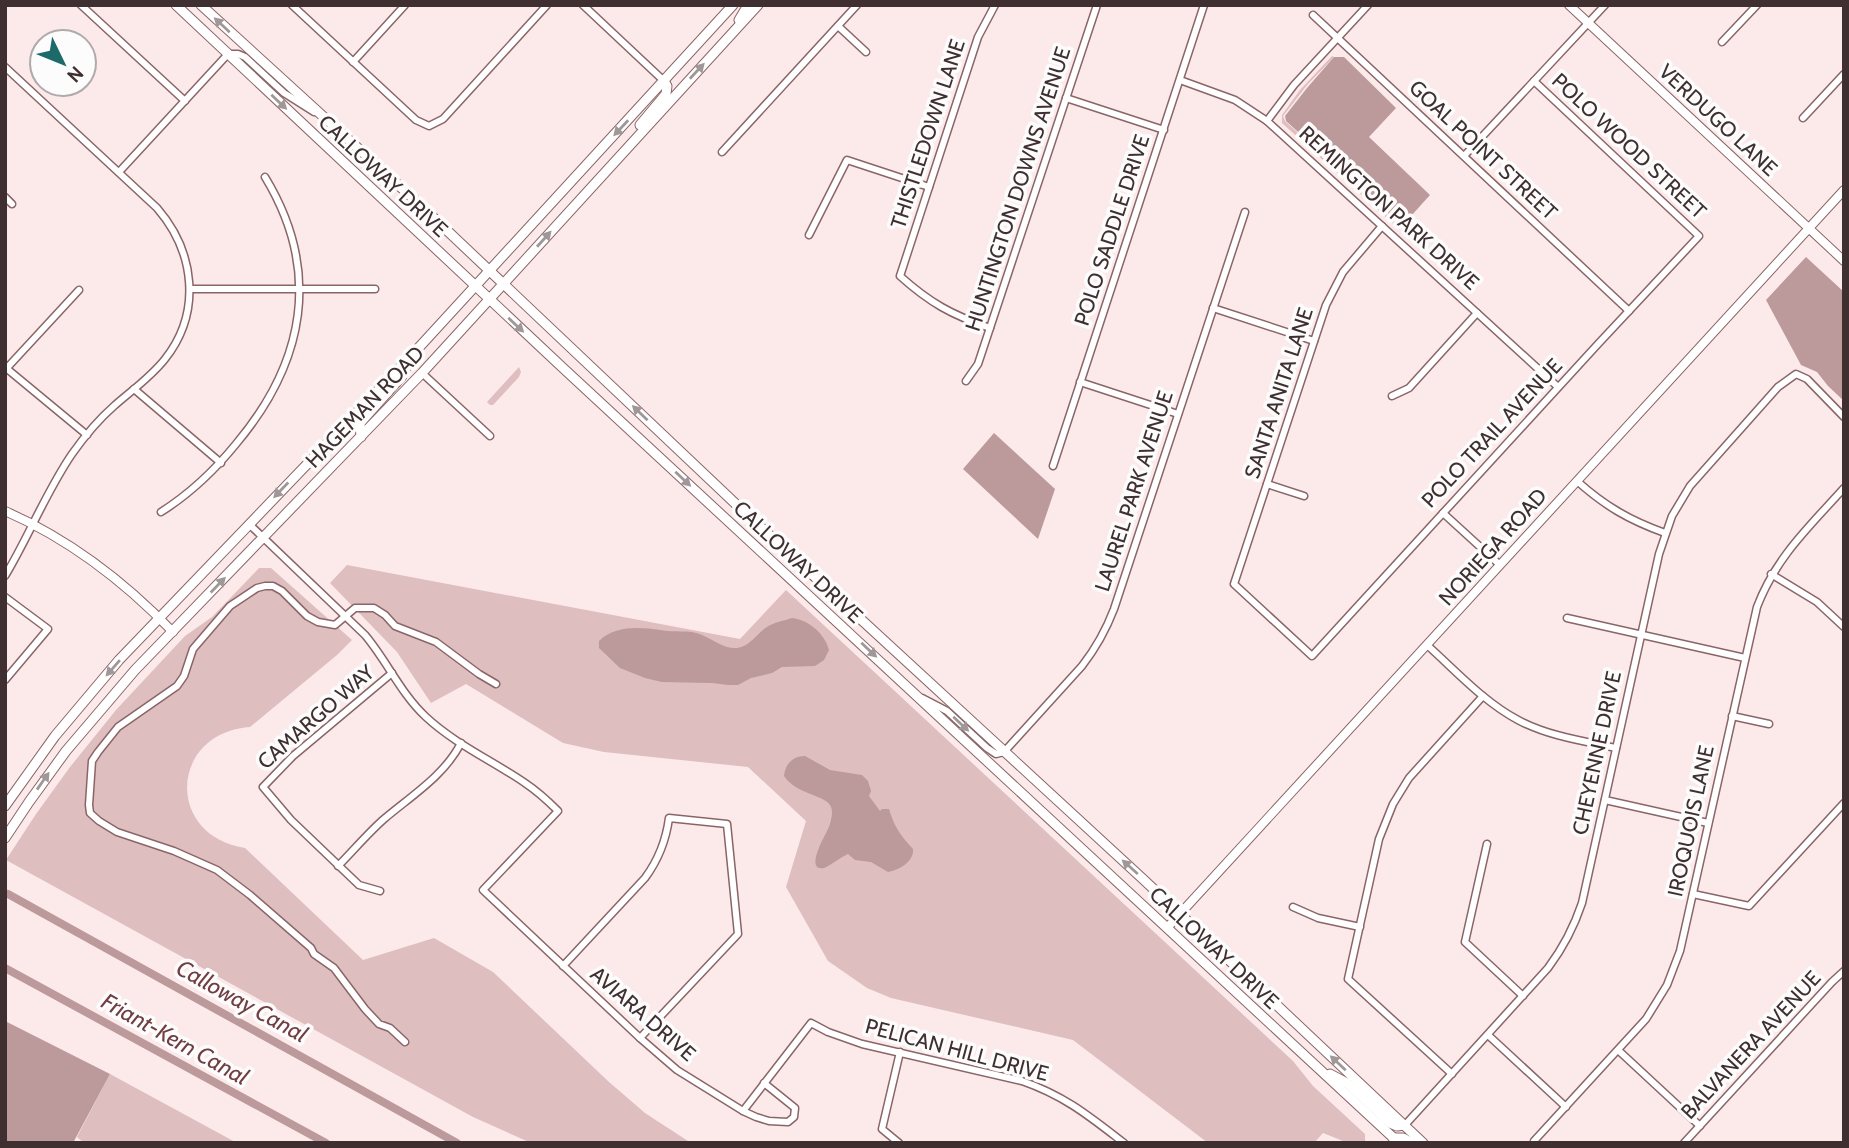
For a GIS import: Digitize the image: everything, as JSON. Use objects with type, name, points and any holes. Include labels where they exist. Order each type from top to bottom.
[{"type":"main road","name":"CALLOWAY DRIVE","points":[[176,5],[489,300],[1319,1069],[1393,1141]]},
{"type":"main road","name":"CALLOWAY DRIVE","points":[[201,5],[1423,1143]]},
{"type":"main road","name":"HAGEMAN ROAD","points":[[5,806],[35,762],[119,660],[412,355],[733,5]]},
{"type":"main road","points":[[731,34],[748,5]]},
{"type":"main road","name":"HAGEMAN ROAD","points":[[5,838],[82,730],[135,670],[422,373],[758,5]]},
{"type":"main road","points":[[608,168],[618,150],[667,94],[664,80]]},
{"type":"main road","points":[[361,436],[360,423],[402,376],[412,355]]},
{"type":"main road","points":[[1319,1069],[1347,1083],[1390,1123],[1405,1125]]},
{"type":"main road","points":[[1393,1141],[1403,1138],[1412,1143]]},
{"type":"street","points":[[81,5],[185,101]]},
{"type":"street","points":[[292,5],[416,120],[429,126],[443,119],[547,5]]},
{"type":"street","points":[[353,62],[405,5]]},
{"type":"street","points":[[583,5],[664,80]]},
{"type":"street","points":[[722,152],[857,5]]},
{"type":"street","name":"THISTLEDOWN LANE","points":[[990,328],[965,320],[940,307],[917,292],[900,276],[978,37],[995,5]]},
{"type":"street","name":"HUNTINGTON DOWNS AVENUE","points":[[966,381],[978,364],[1097,5]]},
{"type":"street","name":"POLO SADDLE DRIVE","points":[[1053,466],[1204,5]]},
{"type":"street","points":[[1266,121],[1294,85],[1368,5]]},
{"type":"street","name":"VERDUGO LANE","points":[[1569,5],[1844,261]]},
{"type":"street","points":[[1464,156],[1605,5]]},
{"type":"street","points":[[1722,42],[1757,5]]},
{"type":"street","name":"GOAL POINT STREET","points":[[1313,15],[1629,311]]},
{"type":"street","points":[[838,26],[866,52]]},
{"type":"street","points":[[119,172],[228,54],[245,57],[284,93],[326,120]]},
{"type":"street","points":[[5,67],[157,208],[174,230],[185,256],[190,289],[185,318],[174,346],[155,370],[111,409],[87,435],[58,477],[5,576]]},
{"type":"street","points":[[1803,118],[1844,74]]},
{"type":"street","name":"REMINGTON PARK DRIVE","points":[[1180,80],[1235,100],[1266,121],[1558,387]]},
{"type":"street","name":"POLO WOOD STREET","points":[[1534,81],[1699,236]]},
{"type":"street","points":[[1066,98],[1164,130]]},
{"type":"street","points":[[809,235],[848,160],[929,187]]},
{"type":"street","points":[[161,512],[195,488],[220,463],[253,424],[284,369],[298,313],[296,251],[280,204],[265,177]]},
{"type":"street","name":"NORIEGA ROAD","points":[[1167,928],[1844,190]]},
{"type":"street","points":[[5,197],[12,204]]},
{"type":"street","name":"LAUREL PARK AVENUE","points":[[1004,752],[1082,666],[1103,635],[1114,609],[1245,212]]},
{"type":"street","name":"SANTA ANITA LANE","points":[[1312,656],[1234,584],[1334,288],[1353,258],[1382,226]]},
{"type":"street","name":"POLO TRAIL AVENUE","points":[[1312,656],[1699,236]]},
{"type":"street","points":[[190,289],[375,289]]},
{"type":"street","points":[[79,290],[6,369],[87,435]]},
{"type":"street","points":[[1213,308],[1314,341]]},
{"type":"street","points":[[1392,396],[1409,388],[1477,313]]},
{"type":"street","points":[[422,373],[490,436]]},
{"type":"street","name":"CHEYENNE DRIVE","points":[[1405,1125],[1548,968],[1561,951],[1576,921],[1665,533],[1680,501],[1701,472],[1778,387],[1796,374],[1807,379],[1844,417]]},
{"type":"street","points":[[1080,382],[1178,414]]},
{"type":"street","points":[[134,389],[220,463]]},
{"type":"street","points":[[1577,481],[1616,512],[1665,533]]},
{"type":"street","points":[[1267,484],[1304,496]]},
{"type":"street","name":"IROQUOIS LANE","points":[[1534,1141],[1646,1019],[1667,985],[1680,951],[1757,607],[1771,574],[1794,542],[1844,488]]},
{"type":"street","points":[[5,511],[33,524],[105,570],[173,632]]},
{"type":"street","points":[[1443,513],[1500,565]]},
{"type":"street","points":[[248,524],[377,650],[412,703],[425,717],[461,743],[438,774],[381,822],[338,866],[359,885],[380,891]]},
{"type":"street","points":[[1771,574],[1817,602],[1844,627]]},
{"type":"street","points":[[405,1042],[390,1028],[379,1024],[334,968],[314,954],[311,948],[250,895],[217,870],[174,851],[117,832],[90,813],[92,761],[118,727],[177,686],[184,676],[193,649],[230,606],[257,588],[265,586],[282,591],[307,616],[318,622],[335,625],[355,608],[374,608],[381,611],[395,626],[436,642],[496,684]]},
{"type":"street","points":[[5,597],[48,629],[5,681]]},
{"type":"street","points":[[1567,618],[1745,658]]},
{"type":"street","points":[[1427,645],[1500,709],[1535,728],[1616,748]]},
{"type":"street","name":"CAMARGO WAY","points":[[338,866],[291,820],[263,787],[293,756],[392,673]]},
{"type":"street","points":[[917,695],[947,711],[996,754],[1004,752]]},
{"type":"street","points":[[1452,1074],[1348,979],[1379,839],[1393,804],[1414,772],[1483,696]]},
{"type":"street","points":[[1732,716],[1769,724]]},
{"type":"street","name":"AVIARA DRIVE","points":[[461,743],[526,783],[558,811],[483,891],[677,1070],[743,1111],[756,1117],[788,1122],[796,1112],[792,1104],[764,1083]]},
{"type":"street","points":[[1605,800],[1709,823]]},
{"type":"street","points":[[1693,894],[1749,906],[1844,803]]},
{"type":"street","points":[[563,966],[653,868],[664,842],[669,818],[727,824],[738,934],[640,1038]]},
{"type":"street","points":[[1487,844],[1465,942],[1523,996]]},
{"type":"street","points":[[1293,907],[1318,918],[1360,928]]},
{"type":"street","name":"BALVANERA AVENUE","points":[[1684,1143],[1844,971]]},
{"type":"street","name":"PELICAN HILL DRIVE","points":[[764,1083],[811,1023],[845,1039],[1043,1088],[1074,1105],[1124,1143]]},
{"type":"street","points":[[1488,1035],[1566,1107]]},
{"type":"street","points":[[1618,1050],[1700,1126]]},
{"type":"street","points":[[899,1143],[882,1129],[900,1052]]},
{"type":"street","points":[[743,1111],[764,1083]]},
{"type":"shaded area","points":[[1332,56],[1334,57],[1283,116],[1285,121],[1401,227],[1399,229],[1282,123],[1282,115],[1300,90]]},
{"type":"shaded area","points":[[1334,57],[1344,57],[1396,108],[1369,137],[1430,195],[1402,226],[1286,121],[1285,116]]},
{"type":"shaded area","points":[[1806,257],[1844,292],[1844,401],[1817,372],[1801,365],[1766,300]]},
{"type":"shaded area","points":[[519,367],[519,377],[490,405],[487,402]]},
{"type":"shaded area","points":[[994,433],[1055,489],[1038,539],[963,469]]},
{"type":"shaded area","points":[[347,565],[740,639],[786,590],[1293,1061],[1313,1086],[1365,1134],[1365,1143],[1348,1143],[1323,1133],[1314,1143],[1208,1143],[1073,1040],[891,998],[867,988],[828,961],[786,887],[806,821],[748,767],[604,752],[563,743],[466,684],[431,703],[397,652],[330,583]]},
{"type":"shaded area","points":[[259,568],[271,568],[352,640],[250,727],[223,733],[204,747],[192,765],[187,785],[190,806],[201,825],[219,840],[245,848],[363,960],[434,938],[493,972],[609,1082],[645,1113],[691,1143],[531,1143],[473,1117],[6,860],[70,767],[116,710],[185,636],[212,617]]},
{"type":"shaded area","points":[[792,618],[810,625],[820,633],[829,650],[824,660],[815,666],[782,667],[738,685],[662,682],[645,678],[620,668],[599,648],[599,641],[612,632],[636,628],[692,632],[723,646],[737,648],[746,645],[770,625]]},
{"type":"shaded area","points":[[805,756],[830,770],[862,775],[868,781],[871,791],[869,796],[880,811],[889,809],[898,830],[913,849],[911,858],[901,867],[888,872],[871,862],[855,860],[848,854],[824,868],[818,868],[816,858],[830,825],[831,807],[822,799],[795,787],[784,776],[790,762]]},
{"type":"shaded area","points":[[5,1021],[110,1074],[73,1143],[5,1143]]},
{"type":"shaded area","points":[[110,1074],[237,1143],[84,1143],[77,1137]]},
{"type":"waterway","name":"Calloway Canal","points":[[8,894],[457,1143]]},
{"type":"waterway","name":"Friant-Kern Canal","points":[[5,968],[326,1143]]}]
